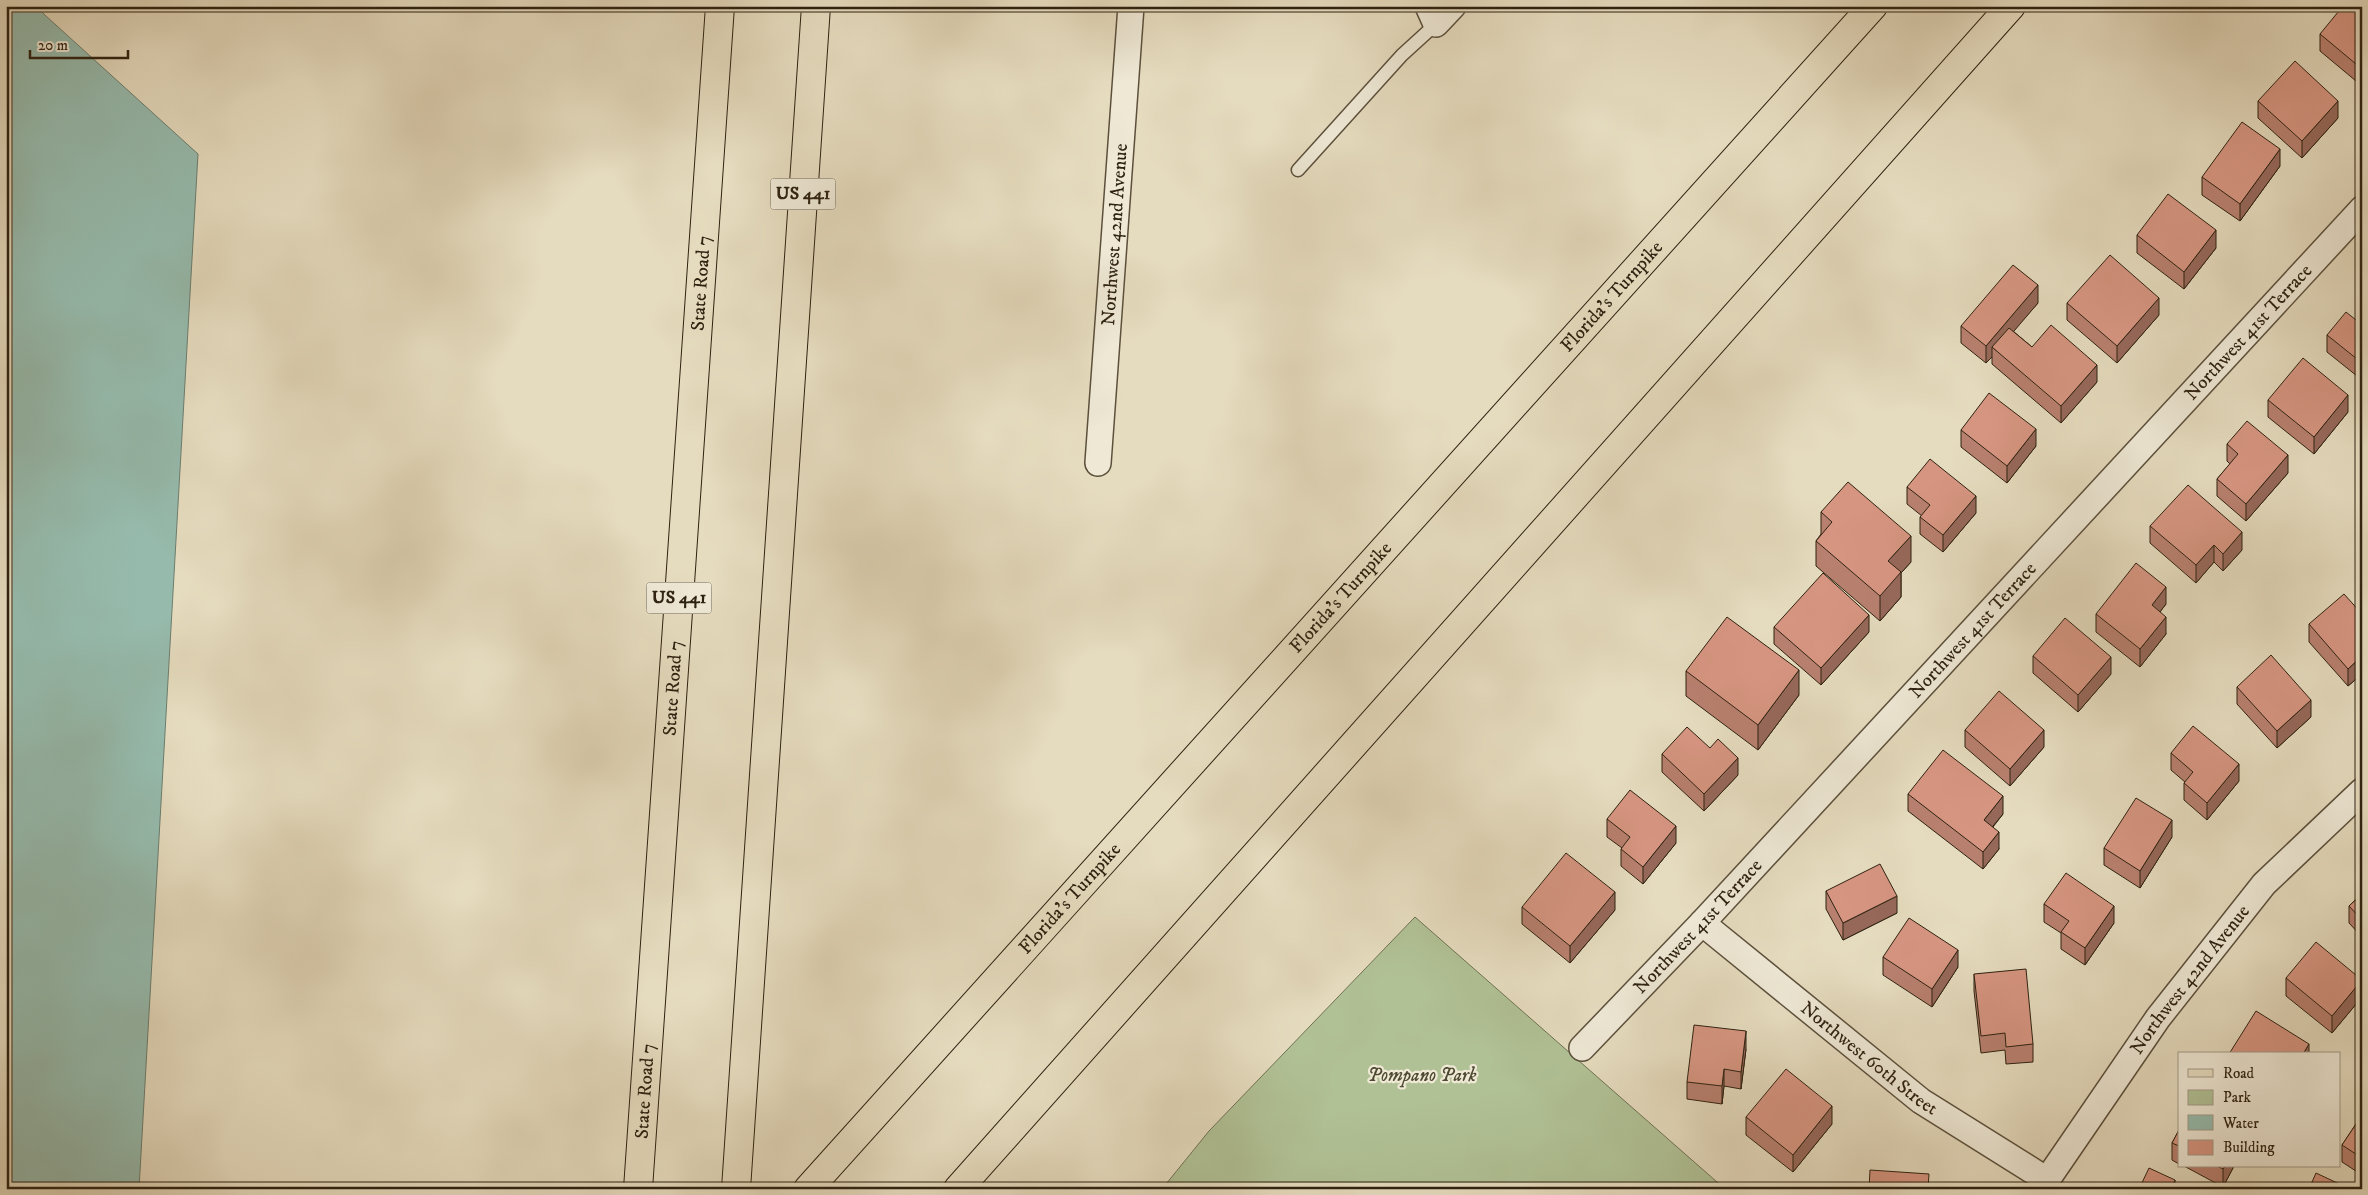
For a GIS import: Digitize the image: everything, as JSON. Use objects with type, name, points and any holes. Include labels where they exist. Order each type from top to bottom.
[{"type":"main road","name":"State Road 7","points":[[638,1189],[720,6]]},
{"type":"main road","name":"US 441","points":[[736,1189],[816,6]]},
{"type":"main road","name":"Florida's Turnpike","points":[[813,1183],[1873,6]]},
{"type":"main road","points":[[958,1189],[2011,6]]},
{"type":"street","name":"Northwest 42nd Avenue","points":[[1098,463],[1131,6]]},
{"type":"street","name":"Northwest 41st Terrace","points":[[1582,1048],[1702,923],[2362,209]]},
{"type":"street","name":"Northwest 42nd Avenue","points":[[2045,1184],[2158,1018],[2264,884],[2362,791]]},
{"type":"street","name":"Northwest 60th Street","points":[[1702,923],[1921,1101],[2045,1184]]},
{"type":"lane","points":[[1298,170],[1439,12]]},
{"type":"green space","name":"Pompano Park","points":[[1415,917],[1725,1189],[1162,1189],[1209,1131]]},
{"type":"water","points":[[6,6],[35,6],[198,154],[139,1189],[6,1189]]},
{"type":"building","points":[[2343,6],[2362,6],[2362,69],[2320,34]]},
{"type":"building","points":[[2295,61],[2338,101],[2302,141],[2258,101]]},
{"type":"building","points":[[2242,122],[2280,149],[2240,204],[2202,177]]},
{"type":"building","points":[[2168,194],[2216,230],[2184,272],[2137,235]]},
{"type":"building","points":[[2110,255],[2159,298],[2117,346],[2067,303]]},
{"type":"building","points":[[2013,265],[2038,285],[1986,346],[1961,326]]},
{"type":"building","points":[[2346,312],[2356,320],[2362,312],[2362,363],[2327,335]]},
{"type":"building","points":[[2051,325],[2097,365],[2061,406],[1992,347],[2009,328],[2032,347]]},
{"type":"building","points":[[2303,358],[2348,395],[2314,437],[2268,400]]},
{"type":"building","points":[[1989,393],[2036,429],[2007,466],[1961,430]]},
{"type":"building","points":[[2247,421],[2288,455],[2246,504],[2217,479],[2238,454],[2227,444]]},
{"type":"building","points":[[1930,459],[1976,496],[1943,535],[1920,517],[1930,505],[1907,487]]},
{"type":"building","points":[[1848,482],[1911,536],[1888,561],[1901,572],[1880,596],[1816,541],[1832,522],[1821,512]]},
{"type":"building","points":[[2188,485],[2242,532],[2223,554],[2214,545],[2196,565],[2150,526]]},
{"type":"building","points":[[2136,563],[2166,587],[2152,605],[2166,617],[2140,649],[2096,614]]},
{"type":"building","points":[[1823,573],[1869,615],[1821,668],[1774,627]]},
{"type":"building","points":[[2344,594],[2362,614],[2362,656],[2348,669],[2309,624]]},
{"type":"building","points":[[1727,617],[1799,670],[1758,725],[1686,671]]},
{"type":"building","points":[[2065,618],[2111,657],[2078,695],[2033,656]]},
{"type":"building","points":[[2271,655],[2311,700],[2277,731],[2237,687]]},
{"type":"building","points":[[1999,691],[2044,730],[2010,769],[1965,730]]},
{"type":"building","points":[[2193,726],[2239,764],[2207,803],[2184,783],[2193,772],[2171,753]]},
{"type":"building","points":[[1687,727],[1710,748],[1718,739],[1738,758],[1704,794],[1662,754]]},
{"type":"building","points":[[1943,750],[2003,796],[1984,820],[1999,832],[1983,852],[1908,794]]},
{"type":"building","points":[[1630,790],[1676,826],[1643,867],[1621,849],[1630,837],[1607,819]]},
{"type":"building","points":[[2136,798],[2172,820],[2140,871],[2104,848]]},
{"type":"building","points":[[1566,853],[1615,892],[1570,946],[1522,907]]},
{"type":"building","points":[[1880,864],[1897,896],[1843,923],[1826,891]]},
{"type":"building","points":[[2066,873],[2114,906],[2085,948],[2061,932],[2069,921],[2044,904]]},
{"type":"building","points":[[2362,894],[2362,920],[2349,906]]},
{"type":"building","points":[[1909,918],[1958,950],[1932,989],[1883,957]]},
{"type":"building","points":[[2316,942],[2362,980],[2332,1016],[2286,978]]},
{"type":"building","points":[[2026,969],[2033,1044],[2006,1047],[2005,1033],[1981,1036],[1974,974]]},
{"type":"building","points":[[2256,1011],[2309,1044],[2304,1052],[2230,1052]]},
{"type":"building","points":[[1694,1025],[1746,1031],[1741,1072],[1724,1069],[1722,1086],[1687,1082]]},
{"type":"building","points":[[1786,1069],[1832,1106],[1793,1155],[1746,1117]]},
{"type":"building","points":[[2362,1115],[2362,1158],[2342,1145]]},
{"type":"building","points":[[2178,1132],[2178,1146],[2172,1143]]},
{"type":"building","points":[[2149,1168],[2175,1180],[2171,1189],[2139,1189]]},
{"type":"building","points":[[1870,1170],[1929,1174],[1928,1189],[1869,1189]]},
{"type":"building","points":[[2316,1173],[2350,1189],[2309,1189]]}]
